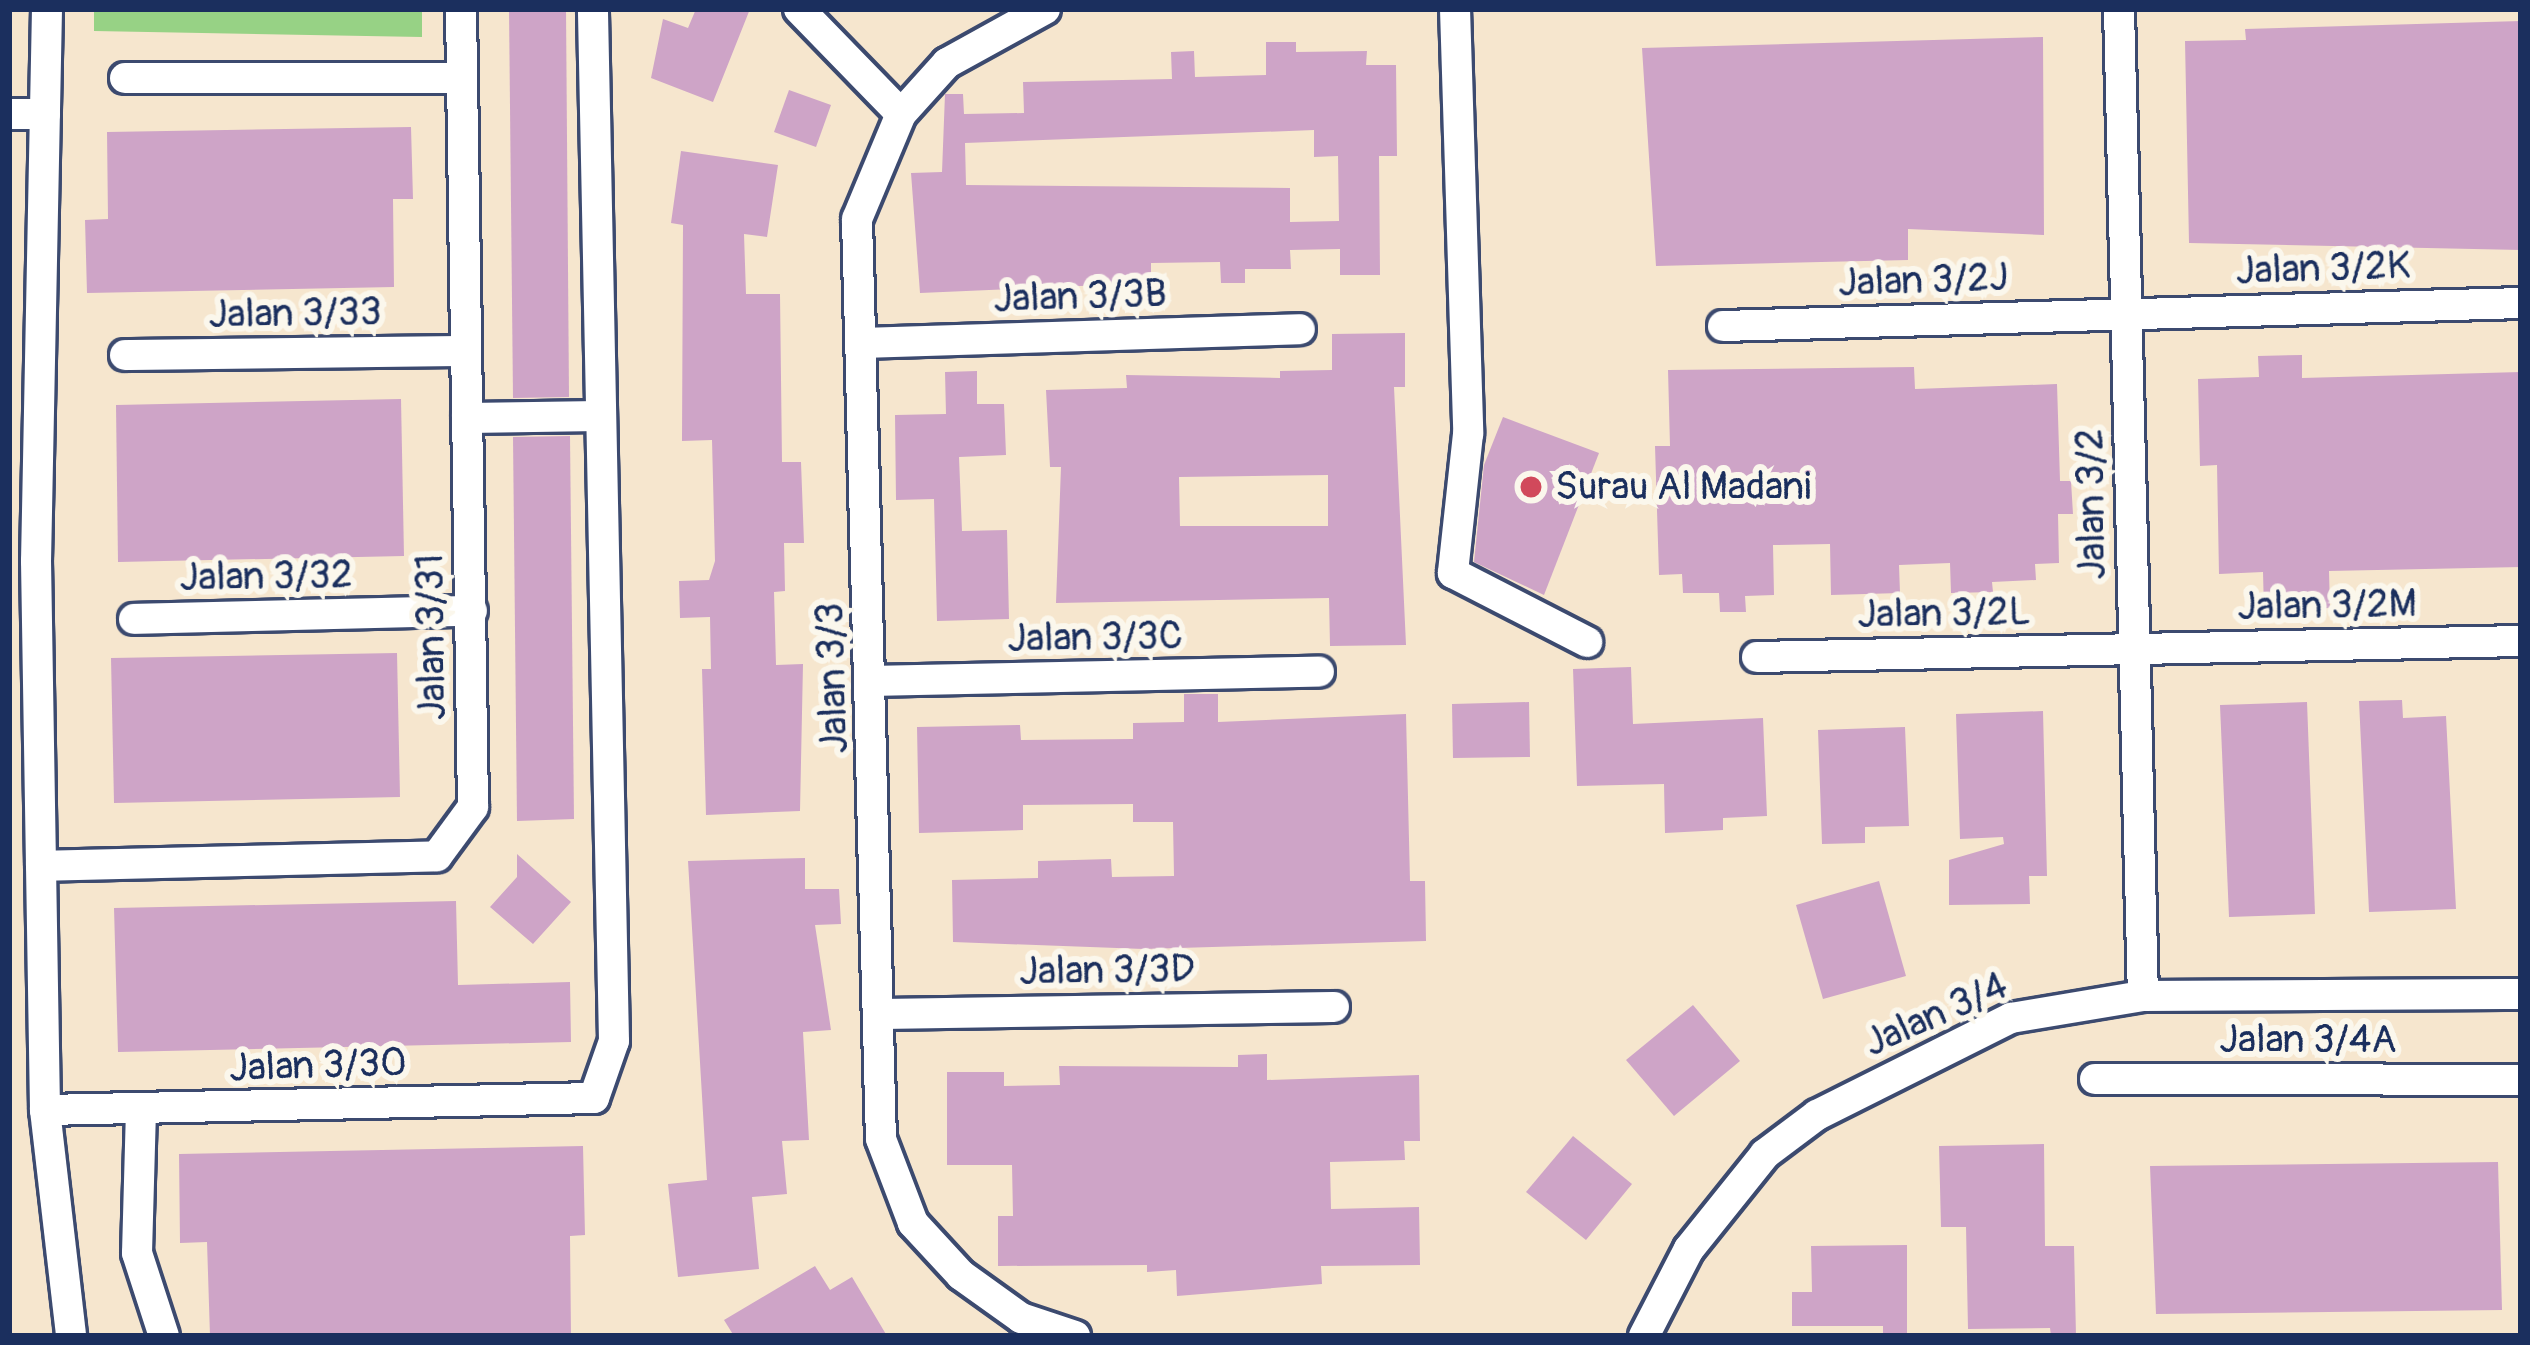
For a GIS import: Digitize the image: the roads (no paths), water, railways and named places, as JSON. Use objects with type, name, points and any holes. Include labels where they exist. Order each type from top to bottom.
[{"type":"street","points":[[47,9],[23,561],[41,866],[45,1110],[71,1336]]},
{"type":"street","name":"Jalan 3/31","points":[[41,866],[437,856],[473,807],[461,9]]},
{"type":"street","points":[[467,418],[600,416],[593,9]]},
{"type":"street","points":[[799,9],[901,114]]},
{"type":"street","name":"Jalan 3/3","points":[[1046,9],[947,63],[901,114],[857,219],[873,681],[881,1139],[913,1223],[962,1275],[1021,1318],[1075,1336]]},
{"type":"street","points":[[1455,9],[1468,434],[1453,573],[1587,642]]},
{"type":"street","name":"Jalan 3/2","points":[[2119,9],[2143,996]]},
{"type":"street","points":[[125,78],[462,78]]},
{"type":"street","points":[[9,114],[45,114]]},
{"type":"street","name":"Jalan 3/2K","points":[[2126,314],[2521,303]]},
{"type":"street","name":"Jalan 3/2J","points":[[1723,326],[2126,314]]},
{"type":"street","name":"Jalan 3/3B","points":[[861,343],[1300,329]]},
{"type":"street","name":"Jalan 3/33","points":[[124,355],[466,351]]},
{"type":"street","name":"Jalan 3/30","points":[[45,1110],[594,1098],[614,1041],[600,416]]},
{"type":"street","name":"Jalan 3/32","points":[[134,619],[472,611]]},
{"type":"street","name":"Jalan 3/2M","points":[[2134,649],[2521,641]]},
{"type":"street","name":"Jalan 3/2L","points":[[1756,657],[2134,649]]},
{"type":"street","name":"Jalan 3/3C","points":[[873,681],[1318,672]]},
{"type":"street","name":"Jalan 3/4","points":[[1644,1336],[1724,1199],[1817,1115],[2011,1018],[2143,996],[2521,994]]},
{"type":"street","name":"Jalan 3/3D","points":[[880,1014],[1334,1007]]},
{"type":"street","name":"Jalan 3/4A","points":[[2095,1078],[2521,1080]]},
{"type":"street","points":[[141,1110],[136,1253],[164,1336]]},
{"type":"place","name":"Surau Al Madani","points":[[1531,487]]}]
